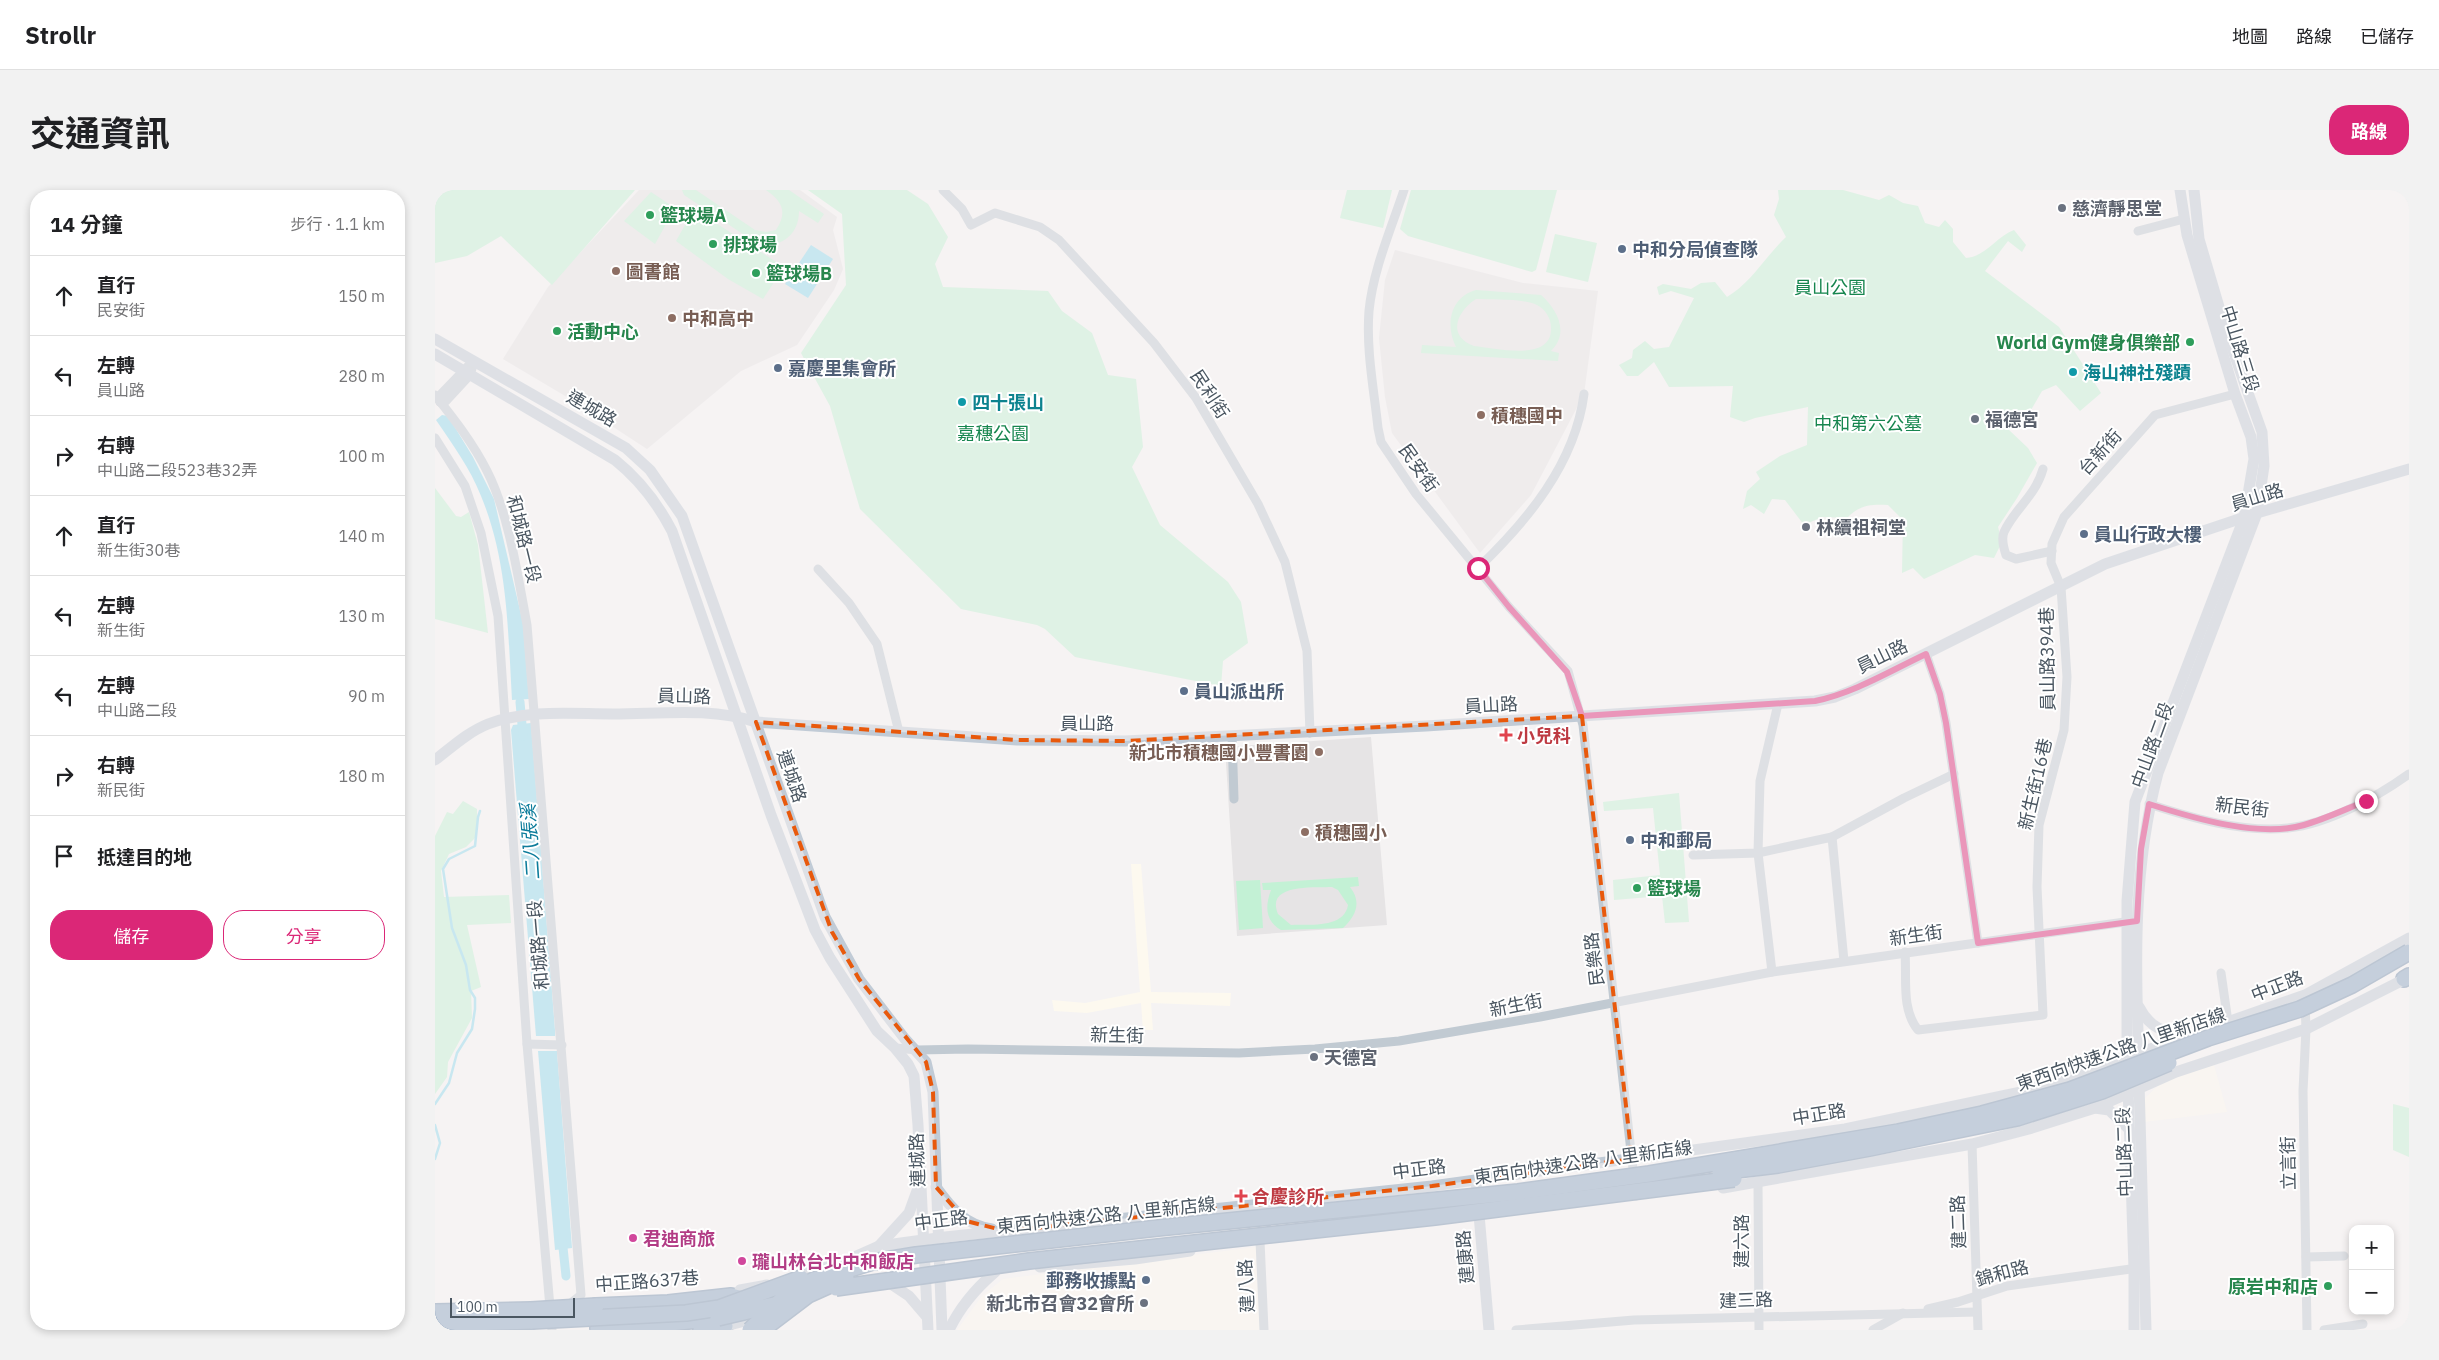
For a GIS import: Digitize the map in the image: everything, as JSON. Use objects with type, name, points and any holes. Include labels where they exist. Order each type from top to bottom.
[{"type":"highway","name":"東西向快速公路 八里新店線","points":[[756,1326],[790,1292],[814,1280],[873,1262],[916,1255],[1158,1228],[1518,1192],[1649,1174],[1917,1128],[2028,1103],[2069,1090],[2208,1038],[2300,1009],[2352,985],[2409,952]]},
{"type":"highway","name":"東西向快速公路 八里新店線","points":[[756,1326],[808,1295],[847,1278],[880,1269],[1435,1208],[1778,1165],[2017,1118],[2059,1106],[2211,1047],[2305,1016],[2353,993],[2409,960]]},
{"type":"highway","points":[[435,1324],[597,1319],[686,1313],[738,1303],[803,1277],[865,1259],[1111,1226],[1518,1183],[1713,1156],[1786,1152]]},
{"type":"highway","points":[[803,1293],[1029,1261],[1435,1217],[1734,1179],[1778,1165]]},
{"type":"highway","points":[[525,1330],[685,1323],[766,1308],[860,1270],[906,1262],[1478,1200]]},
{"type":"highway","points":[[803,1277],[840,1273],[895,1261],[906,1262]]},
{"type":"highway","points":[[708,1298],[733,1291]]},
{"type":"highway","points":[[435,1312],[669,1303],[736,1296],[747,1304]]},
{"type":"highway","points":[[700,1330],[724,1328]]},
{"type":"main road","name":"中山路三段","points":[[2180,190],[2187,236],[2235,394],[2251,437],[2254,459],[2243,518]]},
{"type":"main road","name":"中山路三段","points":[[2194,190],[2199,239],[2204,258],[2230,344],[2262,432],[2264,466],[2257,514]]},
{"type":"main road","name":"連城路","points":[[435,339],[626,448],[650,470],[682,516],[741,686],[756,722],[787,816],[832,932],[859,979],[905,1039],[918,1050],[926,1062],[933,1092],[942,1330]]},
{"type":"main road","name":"連城路","points":[[435,354],[615,460],[637,478],[656,501],[672,531],[736,716],[815,930],[830,958],[877,1032],[895,1048],[908,1064],[913,1076],[917,1094],[928,1330]]},
{"type":"main road","name":"員山路","points":[[507,720],[533,715],[685,712],[736,716],[756,722],[1017,740],[1082,741],[1310,733],[1777,704],[1835,697],[1926,654],[2105,564],[2243,518],[2409,469]]},
{"type":"main road","name":"中山路二段","points":[[2146,1330],[2129,1130],[2127,1074],[2132,921],[2141,849],[2149,804],[2158,773],[2257,514]]},
{"type":"main road","name":"中山路二段","points":[[2134,1330],[2140,1268],[2140,1088],[2130,847],[2135,802],[2243,518]]},
{"type":"main road","points":[[435,760],[470,733],[489,724],[507,720]]},
{"type":"main road","name":"中正路","points":[[724,1328],[768,1285],[843,1262],[879,1246],[923,1246],[938,1238],[1476,1180],[1632,1159],[1845,1129],[2026,1091],[2305,995],[2409,938]]},
{"type":"main road","points":[[724,1328],[756,1326],[800,1308],[821,1296],[899,1273],[995,1272],[1135,1258],[1260,1240],[1479,1218],[1758,1183],[1972,1144],[2029,1129],[2095,1108],[2176,1072],[2306,1029],[2407,977]]},
{"type":"main road","points":[[2137,1003],[2145,1019],[2154,1027],[2185,1037]]},
{"type":"main road","points":[[2139,1070],[2169,1042]]},
{"type":"main road","points":[[1478,1200],[1634,1180],[1780,1158],[1927,1132],[2029,1109],[2071,1096],[2139,1070],[2176,1072]]},
{"type":"main road","points":[[2095,1108],[2109,1110],[2129,1130]]},
{"type":"main road","points":[[879,1246],[909,1213],[916,1200],[920,1177]]},
{"type":"main road","name":"建康路","points":[[1476,1180],[1489,1330]]},
{"type":"main road","points":[[936,1187],[951,1208],[966,1221],[980,1227],[1006,1231]]},
{"type":"main road","points":[[923,1246],[939,1250],[955,1247],[971,1234]]},
{"type":"main road","points":[[949,1330],[960,1309],[980,1284],[995,1272]]},
{"type":"main road","points":[[855,1285],[891,1284],[924,1274]]},
{"type":"main road","points":[[891,1284],[909,1296],[927,1317]]},
{"type":"main road","points":[[733,1291],[768,1285]]},
{"type":"main road","points":[[747,1304],[756,1330]]},
{"type":"main road","points":[[772,1330],[800,1308]]},
{"type":"street","name":"民利街","points":[[943,190],[962,209],[971,225],[995,213],[1040,227],[1059,240],[1154,344],[1195,398],[1258,504],[1285,562],[1307,651],[1310,733]]},
{"type":"street","name":"民安街","points":[[1403,190],[1376,276],[1369,309],[1369,338],[1381,442],[1416,494],[1509,607],[1567,672],[1582,716]]},
{"type":"street","points":[[2138,231],[2184,219]]},
{"type":"street","points":[[437,401],[441,394],[466,372],[474,362]]},
{"type":"street","points":[[1478,568],[1513,534],[1549,485],[1579,425],[1584,394]]},
{"type":"street","name":"台新街","points":[[2061,587],[2051,563],[2052,551],[2064,517],[2155,415],[2235,394]]},
{"type":"street","name":"和城路一段","points":[[437,401],[470,442],[498,497],[519,580],[527,625],[581,1295],[571,1303]]},
{"type":"street","name":"和城路一段","points":[[435,438],[465,486],[481,533],[498,616],[507,720],[527,1044],[552,1330]]},
{"type":"street","points":[[2043,468],[2039,485],[2003,533],[2003,548],[2006,555],[2016,559],[2052,551]]},
{"type":"street","points":[[817,568],[849,603],[877,644],[899,732]]},
{"type":"street","name":"員山路394巷","points":[[2061,587],[2067,677],[2064,730]]},
{"type":"street","points":[[1926,654],[1940,694],[1954,774],[1978,943]]},
{"type":"street","points":[[1771,972],[1758,853],[1760,782],[1777,704]]},
{"type":"street","name":"民樂路","points":[[1582,716],[1636,1199]]},
{"type":"street","name":"新生街16巷","points":[[1905,952],[1906,1004],[1910,1019],[1919,1030],[2043,1015],[2037,887],[2039,825],[2064,730]]},
{"type":"street","points":[[1232,736],[1233,799]]},
{"type":"street","points":[[1693,856],[1758,853],[1831,837],[1954,774]]},
{"type":"street","name":"新民街","points":[[2149,804],[2235,826],[2287,828],[2304,825],[2366,801],[2409,774]]},
{"type":"street","points":[[1831,837],[1844,961]]},
{"type":"street","name":"新生街","points":[[895,1048],[918,1050],[968,1049],[1203,1053],[1315,1049],[1440,1035],[1771,972],[2132,921]]},
{"type":"street","points":[[2221,973],[2228,1022]]},
{"type":"street","name":"立言街","points":[[2305,995],[2306,1029],[2303,1091],[2307,1330]]},
{"type":"street","points":[[527,1044],[562,1045]]},
{"type":"street","name":"建二路","points":[[1972,1144],[1978,1330]]},
{"type":"street","name":"建六路","points":[[1758,1183],[1757,1316],[1759,1330]]},
{"type":"street","name":"建八路","points":[[1260,1240],[1264,1330]]},
{"type":"street","points":[[2306,1257],[2345,1256]]},
{"type":"street","name":"錦和路","points":[[1873,1330],[1902,1313],[1978,1296],[2007,1286],[2140,1268]]},
{"type":"street","name":"中正路637巷","points":[[435,1306],[571,1303],[733,1291]]},
{"type":"street","points":[[571,1303],[574,1330]]},
{"type":"street","name":"建三路","points":[[1516,1330],[1634,1320],[1977,1312]]},
{"type":"street","points":[[2324,1330],[2363,1324]]},
{"type":"highlighted area","points":[[1582,716],[1632,1159],[1432,1186],[1006,1231],[966,1221],[936,1187],[933,1092],[926,1062],[859,979],[832,932],[756,722],[1017,740],[1125,741]]},
{"type":"shaded area","name":"中和高中","points":[[639,190],[800,190],[837,217],[833,230],[843,269],[834,290],[797,345],[741,371],[647,449],[572,400],[503,359],[548,287]]},
{"type":"shaded area","name":"積穗國中","points":[[1395,250],[1523,283],[1598,291],[1584,394],[1531,495],[1480,553],[1392,433],[1385,397],[1379,338],[1385,280]]},
{"type":"shaded area","name":"積穗國小","points":[[1371,737],[1387,925],[1237,936],[1225,747]]},
{"type":"shaded area","points":[[1131,864],[1141,864],[1151,992],[1231,993],[1230,1006],[1151,1003],[1153,1030],[1143,1030],[1141,1003],[1087,1013],[1054,1011],[1052,1000],[1085,1003],[1140,992]]},
{"type":"shaded area","points":[[2214,1065],[2227,1112],[2144,1122],[2145,1098],[2164,1080]]},
{"type":"shaded area","points":[[1256,1247],[1260,1330],[957,1330],[982,1296],[1003,1279]]},
{"type":"green space","points":[[435,190],[635,190],[552,285],[501,236],[467,256],[435,263]]},
{"type":"green space","points":[[682,190],[696,190],[755,230],[766,232],[776,230],[780,224],[782,207],[776,198],[766,190],[789,190],[824,214],[818,223],[799,211],[796,226],[788,237],[776,244],[761,246],[684,195]]},
{"type":"green space","name":"嘉穗公園","points":[[808,190],[907,190],[928,204],[948,237],[935,264],[943,287],[1048,291],[1062,311],[1092,333],[1108,375],[1136,379],[1143,447],[1132,467],[1160,525],[1228,582],[1241,602],[1248,643],[1223,661],[1221,686],[1075,657],[1045,629],[1037,625],[961,609],[860,509],[830,406],[801,353],[846,285],[842,214]]},
{"type":"green space","points":[[1347,190],[1392,190],[1383,228],[1340,218]]},
{"type":"green space","points":[[1411,190],[1557,190],[1536,270],[1532,272],[1408,236],[1400,229]]},
{"type":"green space","points":[[1778,190],[1843,190],[1879,200],[1889,195],[1903,203],[1918,206],[1925,223],[1939,227],[1945,220],[1953,229],[1953,242],[1966,258],[1985,251],[2014,230],[2026,245],[2022,252],[2008,241],[1985,271],[2059,327],[2101,393],[2080,411],[2056,385],[2042,391],[2031,410],[2009,430],[2028,448],[2037,463],[1998,527],[2002,542],[1994,558],[1975,555],[1924,579],[1913,568],[1902,573],[1903,520],[1888,505],[1866,506],[1856,510],[1847,518],[1822,517],[1804,525],[1785,500],[1772,499],[1764,514],[1751,505],[1743,509],[1747,491],[1760,479],[1756,472],[1780,456],[1807,445],[1808,407],[1744,422],[1730,417],[1733,386],[1669,387],[1654,362],[1638,376],[1627,376],[1619,365],[1632,358],[1633,350],[1645,341],[1654,349],[1669,347],[1694,298],[1671,291],[1659,295],[1657,287],[1663,284],[1691,289],[1701,283],[1715,282],[1727,297],[1751,277],[1786,237],[1774,215],[1779,199]]},
{"type":"green space","name":"籃球場A","points":[[651,192],[675,208],[655,244],[624,221]]},
{"type":"green space","name":"排球場","points":[[694,209],[784,267],[763,299],[728,279],[676,241]]},
{"type":"green space","points":[[1555,234],[1597,243],[1588,282],[1546,272]]},
{"type":"green space","points":[[1476,290],[1541,295],[1552,307],[1559,322],[1560,337],[1551,351],[1559,353],[1558,361],[1421,353],[1422,345],[1456,347],[1451,330],[1452,313],[1455,305],[1467,294]],"holes":[[[1476,299],[1516,300],[1537,305],[1549,317],[1551,327],[1549,338],[1543,345],[1521,351],[1474,346],[1466,342],[1460,336],[1457,324],[1463,310]]]},
{"type":"green space","points":[[435,488],[456,516],[461,517],[469,512],[478,545],[488,633],[435,619]]},
{"type":"green space","points":[[1679,793],[1689,922],[1665,923],[1662,896],[1614,900],[1613,880],[1660,875],[1653,808],[1604,811],[1603,802]]},
{"type":"green space","points":[[463,801],[477,809],[477,836],[466,847],[449,854],[441,871],[444,897],[509,895],[511,923],[467,925],[481,987],[471,991],[472,1018],[448,1062],[447,1077],[435,1094],[435,836],[447,812],[453,814]]},
{"type":"green space","points":[[1358,877],[1359,886],[1350,887],[1356,898],[1356,909],[1351,919],[1343,928],[1281,930],[1269,918],[1267,907],[1271,890],[1263,890],[1262,883]],"holes":[[[1315,887],[1332,887],[1338,890],[1348,905],[1345,913],[1333,922],[1316,925],[1291,925],[1278,914],[1276,904],[1279,897],[1285,892]]]},
{"type":"green space","points":[[1260,880],[1263,928],[1239,930],[1236,881]]},
{"type":"green space","points":[[2393,1104],[2409,1108],[2409,1157],[2393,1150]]},
{"type":"water","points":[[811,245],[833,259],[808,298],[785,284]]},
{"type":"water","points":[[442,415],[448,416],[473,457],[494,499],[523,623],[529,699],[512,700],[508,622],[497,546],[477,486],[461,457],[436,420]]},
{"type":"water","points":[[531,723],[555,1036],[536,1036],[511,730],[513,725]]},
{"type":"water","points":[[538,1051],[557,1051],[572,1248],[555,1250]]},
{"type":"waterway","name":"二八張溪","points":[[520,702],[523,736]]},
{"type":"waterway","points":[[435,1104],[449,1083],[457,1053],[472,1029],[475,1009],[475,998],[470,990],[466,965],[452,928],[443,869],[449,859],[475,846],[480,811]]},
{"type":"waterway","points":[[435,1125],[440,1143],[435,1159]]},
{"type":"waterway","name":"二八張溪","points":[[562,1238],[566,1276]]},
{"type":"place","name":"慈濟靜思堂","points":[[2062,208]]},
{"type":"place","name":"籃球場A","points":[[650,215]]},
{"type":"place","name":"排球場","points":[[713,244]]},
{"type":"place","name":"中和分局偵查隊","points":[[1622,249]]},
{"type":"place","name":"圖書館","points":[[616,271]]},
{"type":"place","name":"籃球場B","points":[[756,273]]},
{"type":"place","name":"中和高中","points":[[672,318]]},
{"type":"place","name":"活動中心","points":[[557,331]]},
{"type":"place","name":"World Gym健身俱樂部","points":[[2190,342]]},
{"type":"place","name":"嘉慶里集會所","points":[[778,368]]},
{"type":"place","name":"海山神社殘蹟","points":[[2073,372]]},
{"type":"place","name":"四十張山","points":[[962,402]]},
{"type":"place","name":"積穗國中","points":[[1481,415]]},
{"type":"place","name":"福德宮","points":[[1975,419]]},
{"type":"place","name":"林續祖祠堂","points":[[1806,527]]},
{"type":"place","name":"員山行政大樓","points":[[2084,534]]},
{"type":"place","name":"員山派出所","points":[[1184,691]]},
{"type":"place","name":"小兒科","points":[[1506,735]]},
{"type":"place","name":"新北市積穗國小豐書園","points":[[1319,752]]},
{"type":"place","name":"積穗國小","points":[[1305,832]]},
{"type":"place","name":"中和郵局","points":[[1630,840]]},
{"type":"place","name":"籃球場","points":[[1637,888]]},
{"type":"place","name":"天德宮","points":[[1314,1057]]},
{"type":"place","name":"合慶診所","points":[[1241,1196]]},
{"type":"place","name":"君迪商旅","points":[[633,1238]]},
{"type":"place","name":"瓏山林台北中和飯店","points":[[742,1261]]},
{"type":"place","name":"郵務收據點","points":[[1146,1280]]},
{"type":"place","name":"原岩中和店","points":[[2328,1286]]},
{"type":"place","name":"新北市召會32會所","points":[[1144,1303]]},
{"type":"route","points":[[1478,568],[1509,607],[1567,672],[1582,716],[1815,701],[1835,697],[1926,654],[1940,694],[1946,723],[1978,943],[2137,921],[2141,849],[2149,804],[2235,826],[2287,828],[2304,825],[2366,801]]},
{"type":"park label","name":"員山公園","points":[[1830,287]]},
{"type":"park label","name":"中和第六公墓","points":[[1868,423]]}]
